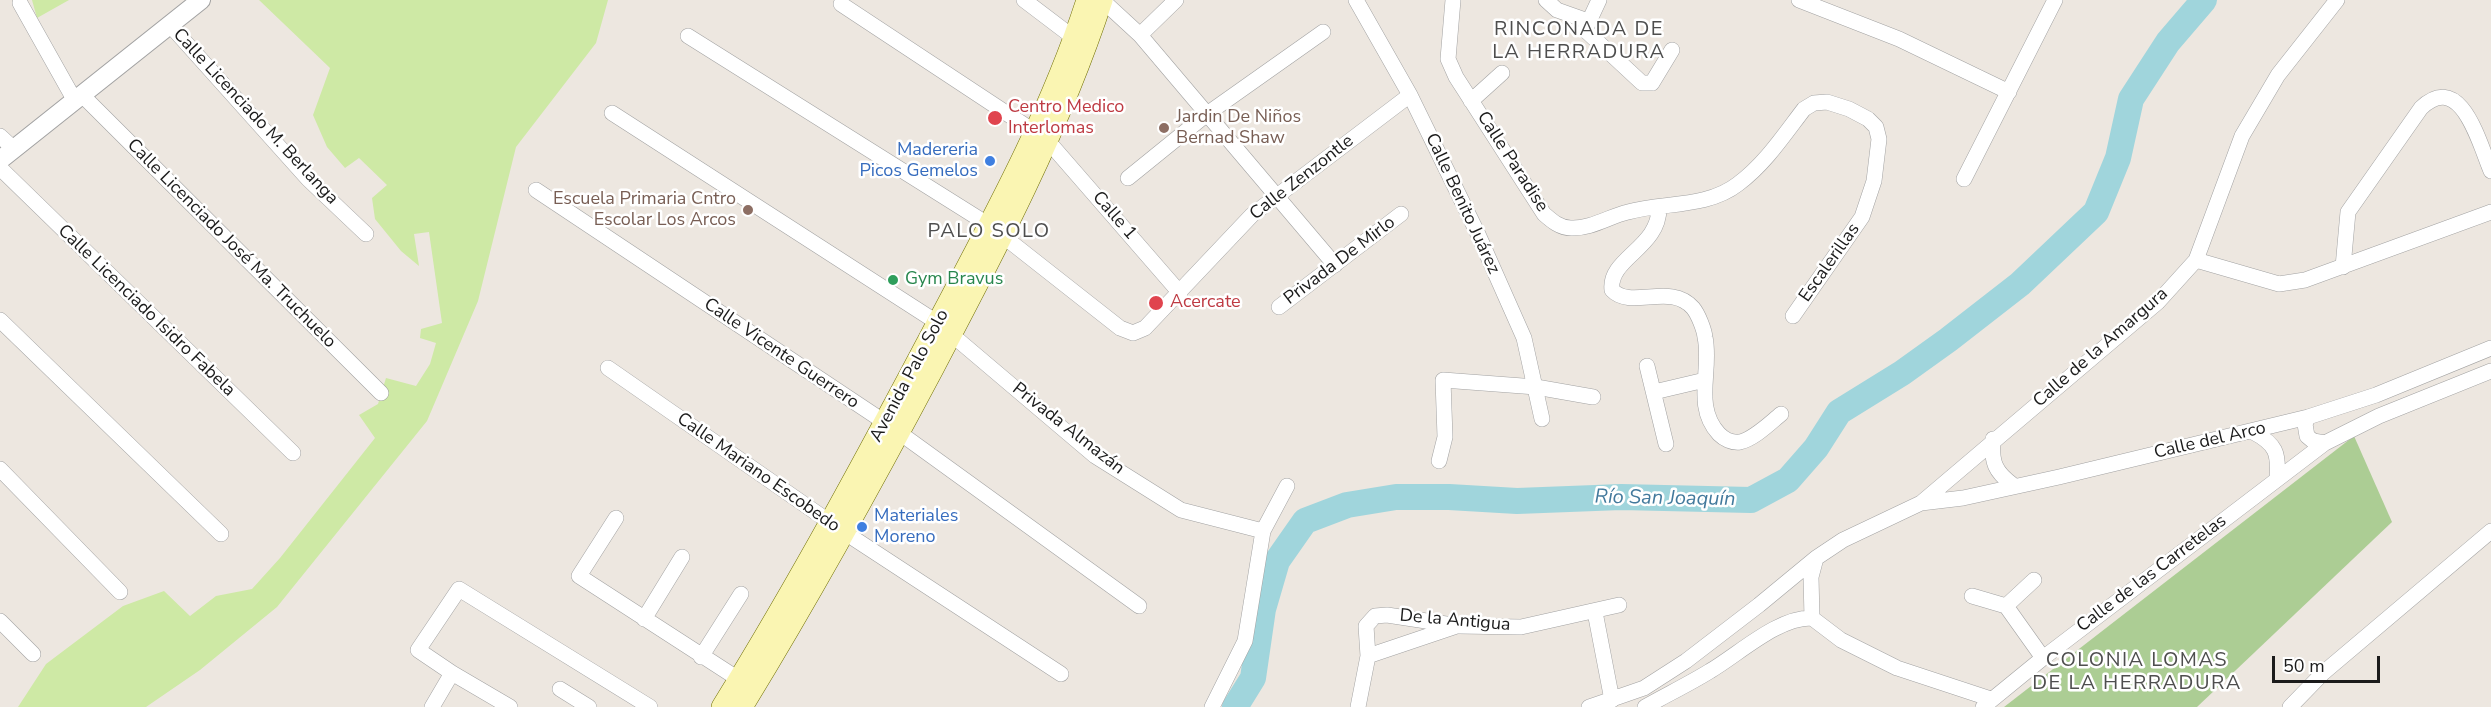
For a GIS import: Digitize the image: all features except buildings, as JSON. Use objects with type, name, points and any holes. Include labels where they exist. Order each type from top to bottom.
[{"type":"main road","name":"Avenida Palo Solo","points":[[1080,43],[1087,0]]},
{"type":"main road","name":"Avenida Palo Solo","points":[[722,707],[745,692],[893,428],[996,230],[1041,136],[1080,43],[1102,0]]},
{"type":"street","points":[[0,136],[7,154],[201,0]]},
{"type":"street","points":[[1024,0],[1080,43]]},
{"type":"street","points":[[1102,0],[1140,35],[1335,265]]},
{"type":"street","points":[[1140,35],[1176,0]]},
{"type":"street","name":"Calle Benito Juárez","points":[[1356,0],[1410,95],[1477,232],[1524,338],[1542,419]]},
{"type":"street","name":"Calle Paradise","points":[[1453,0],[1448,58],[1456,77],[1544,214],[1555,224],[1572,228],[1599,223],[1627,212],[1659,207]]},
{"type":"street","points":[[1546,0],[1557,10],[1588,21]]},
{"type":"street","points":[[1599,0],[1585,30],[1642,83],[1652,83],[1672,50]]},
{"type":"street","points":[[1799,0],[1899,39],[2009,92]]},
{"type":"street","points":[[1964,178],[2055,0]]},
{"type":"street","name":"Calle de la Amargura","points":[[1589,707],[1644,688],[1686,661],[1759,606],[1816,558],[1843,540],[1921,503],[1993,439],[2158,302],[2196,260],[2242,136],[2278,75],[2337,0]]},
{"type":"street","name":"Calle Licenciado José Ma. Truchuelo","points":[[20,3],[78,98],[381,393]]},
{"type":"street","name":"Calle 1","points":[[841,4],[1041,136],[1180,293]]},
{"type":"street","name":"Calle Licenciado M. Berlanga","points":[[170,25],[308,179],[366,234]]},
{"type":"street","points":[[1128,178],[1207,114],[1323,32]]},
{"type":"street","points":[[688,36],[996,230]]},
{"type":"street","points":[[1471,101],[1502,73]]},
{"type":"street","name":"Calle Zenzontle","points":[[996,230],[1120,328],[1133,333],[1145,328],[1252,215],[1410,95]]},
{"type":"street","points":[[2343,267],[2348,212],[2421,108],[2430,99],[2444,96],[2456,101],[2465,111],[2491,171]]},
{"type":"street","name":"Escalerillas","points":[[1659,207],[1712,198],[1737,186],[1760,166],[1804,109],[1814,103],[1827,102],[1849,109],[1868,119],[1876,127],[1879,139],[1874,181],[1862,217],[1793,316]]},
{"type":"street","name":"Privada Almazán","points":[[612,113],[945,328],[1095,456],[1181,510],[1263,531]]},
{"type":"street","name":"Calle Licenciado Isidro Fabela","points":[[0,168],[293,453]]},
{"type":"street","name":"Calle Vicente Guerrero","points":[[536,190],[893,428],[1139,606]]},
{"type":"street","points":[[1659,207],[1659,218],[1655,230],[1613,275],[1612,290],[1617,295],[1630,297],[1673,296],[1685,300],[1695,309],[1705,337],[1705,408],[1711,425],[1722,436],[1731,442],[1741,442],[1781,414]]},
{"type":"street","points":[[2196,260],[2279,284],[2305,280],[2491,212]]},
{"type":"street","name":"Privada De Mirlo","points":[[1279,307],[1401,214]]},
{"type":"street","points":[[0,320],[221,534]]},
{"type":"street","name":"Calle del Arco","points":[[1921,503],[1963,498],[2253,432],[2376,395],[2491,348]]},
{"type":"street","points":[[1647,366],[1666,444]]},
{"type":"street","name":"Calle Mariano Escobedo","points":[[608,368],[837,528],[1061,674]]},
{"type":"street","points":[[2277,478],[2325,443],[2379,416],[2491,371]]},
{"type":"street","points":[[1438,461],[1445,437],[1443,380],[1536,387],[1593,397]]},
{"type":"street","points":[[1654,392],[1705,380]]},
{"type":"street","points":[[2308,417],[2305,424],[2307,436],[2313,441],[2325,443]]},
{"type":"street","points":[[2253,432],[2268,440],[2275,450],[2278,465],[2277,478]]},
{"type":"street","points":[[1993,439],[1992,456],[1995,468],[2001,477],[2013,486]]},
{"type":"street","points":[[0,469],[120,592]]},
{"type":"street","name":"Calle de las Carretelas","points":[[1987,703],[2277,478]]},
{"type":"street","points":[[1212,707],[1245,641],[1263,531],[1287,486]]},
{"type":"street","points":[[616,518],[579,576],[702,657],[745,692]]},
{"type":"street","points":[[2290,707],[2323,673],[2491,532]]},
{"type":"street","points":[[644,619],[682,557]]},
{"type":"street","points":[[1812,618],[1811,577],[1816,558]]},
{"type":"street","points":[[2006,606],[2034,580]]},
{"type":"street","points":[[510,707],[418,651],[459,589],[650,707]]},
{"type":"street","points":[[702,657],[741,594]]},
{"type":"street","points":[[1972,596],[2006,606],[2043,658]]},
{"type":"street","name":"De la Antigua","points":[[1368,656],[1366,626],[1375,616],[1387,615],[1459,626],[1521,627],[1619,605]]},
{"type":"street","points":[[1595,612],[1612,700]]},
{"type":"street","points":[[1645,707],[1708,673],[1774,630],[1794,620],[1812,618],[1841,640],[1897,668],[1987,703]]},
{"type":"street","points":[[0,621],[33,654]]},
{"type":"street","points":[[1358,707],[1368,656],[1459,626]]},
{"type":"street","points":[[432,707],[452,673]]},
{"type":"street","points":[[560,689],[588,707]]},
{"type":"green space","points":[[32,0],[69,0],[37,18]]},
{"type":"green space","points":[[259,0],[608,0],[596,43],[516,147],[478,301],[427,421],[277,607],[200,670],[146,707],[18,707],[46,664],[123,606],[164,591],[190,616],[216,596],[252,589],[280,558],[375,438],[359,415],[378,404],[386,378],[416,386],[430,364],[436,343],[420,338],[421,329],[442,323],[429,232],[414,234],[419,266],[401,251],[375,219],[372,198],[387,185],[359,158],[345,168],[327,147],[313,115],[330,68]]},
{"type":"green space","points":[[2354,436],[2392,522],[2197,707],[2004,707]]},
{"type":"waterway","name":"Río San Joaquín","points":[[1235,707],[1253,678],[1263,609],[1277,561],[1305,521],[1347,505],[1396,497],[1517,501],[1621,497],[1751,500],[1788,480],[1816,448],[1839,412],[1902,373],[2020,284],[2096,212],[2118,158],[2131,99],[2168,42],[2204,0]]},
{"type":"place","name":"Centro Medico Interlomas","points":[[995,118]]},
{"type":"place","name":"Jardin De Niños Bernad Shaw","points":[[1164,128]]},
{"type":"place","name":"Madereria Picos Gemelos","points":[[990,161]]},
{"type":"place","name":"Escuela Primaria Cntro Escolar Los Arcos","points":[[748,210]]},
{"type":"place","name":"Gym Bravus","points":[[893,280]]},
{"type":"place","name":"Acercate","points":[[1156,303]]},
{"type":"place","name":"Materiales Moreno","points":[[862,527]]},
{"type":"district","name":"RINCONADA DE LA HERRADURA","points":[[1579,42]]},
{"type":"district","name":"PALO SOLO","points":[[989,232]]},
{"type":"district","name":"COLONIA LOMAS DE LA HERRADURA","points":[[2137,672]]}]
